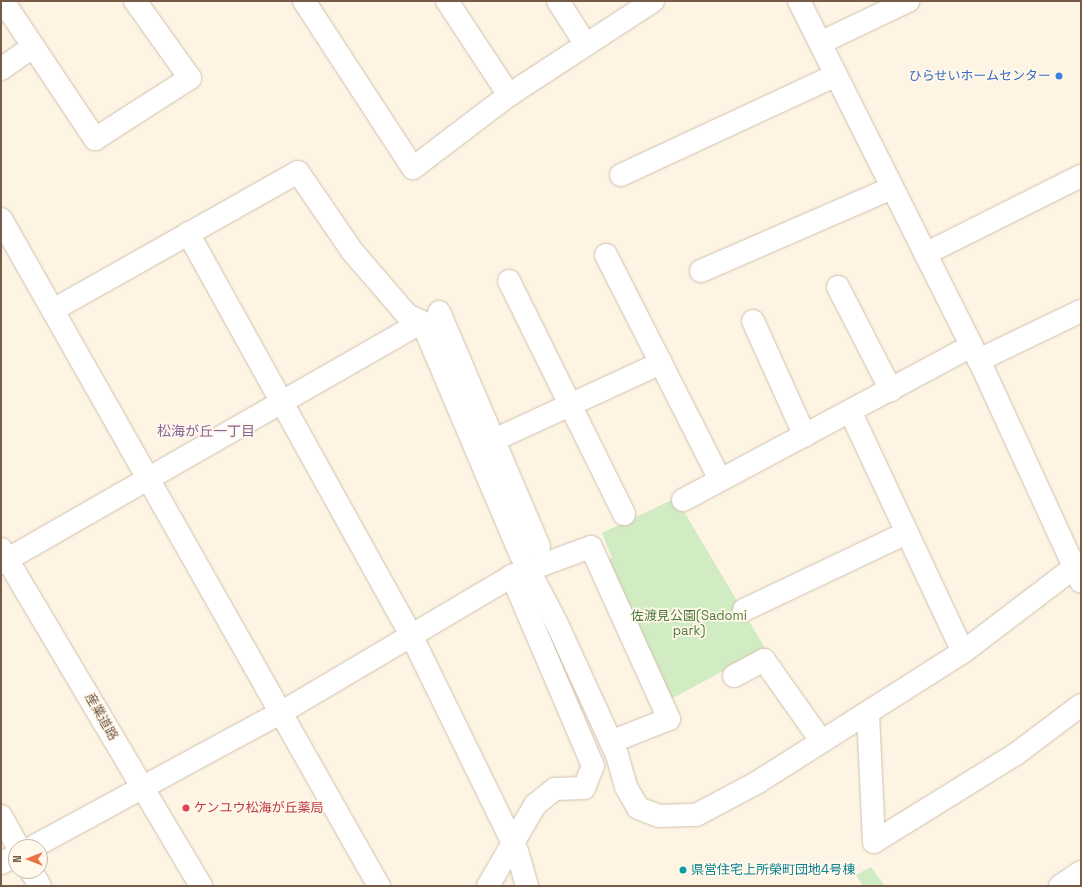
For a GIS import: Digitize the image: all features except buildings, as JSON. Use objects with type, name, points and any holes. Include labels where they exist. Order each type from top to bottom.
[{"type":"street","points":[[3,1],[32,47],[95,139],[190,78],[135,1]]},
{"type":"street","points":[[304,1],[413,168],[509,95],[653,1]]},
{"type":"street","points":[[447,1],[509,95]]},
{"type":"street","points":[[558,1],[586,44]]},
{"type":"street","points":[[521,572],[610,742],[626,787],[638,808],[659,816],[696,815],[822,742],[963,652],[1079,570],[975,353],[799,1]]},
{"type":"street","points":[[820,43],[908,1]]},
{"type":"street","points":[[1,69],[32,47]]},
{"type":"street","points":[[620,175],[836,75]]},
{"type":"street","points":[[54,310],[298,172],[352,251],[407,315],[430,317]]},
{"type":"street","points":[[925,254],[1081,176]]},
{"type":"street","points":[[701,271],[892,188]]},
{"type":"street","points":[[1,219],[150,478],[379,886]]},
{"type":"street","points":[[188,233],[410,634],[512,842],[527,886]]},
{"type":"street","points":[[606,255],[720,480]]},
{"type":"street","points":[[509,281],[568,405],[624,514]]},
{"type":"street","points":[[838,288],[891,390]]},
{"type":"street","points":[[682,500],[851,413],[891,390],[975,353],[1081,311]]},
{"type":"street","points":[[3,557],[150,478],[430,317]]},
{"type":"street","points":[[430,317],[494,440],[538,547]]},
{"type":"street","points":[[430,317],[521,555],[521,572],[593,766],[584,788],[555,789],[535,805],[512,842],[488,886]]},
{"type":"street","points":[[754,321],[805,436]]},
{"type":"street","points":[[494,440],[661,363]]},
{"type":"street","points":[[851,413],[963,652]]},
{"type":"street","points":[[744,610],[906,533]]},
{"type":"street","points":[[48,839],[143,789],[282,712],[410,634],[521,572],[591,547],[669,718],[610,742]]},
{"type":"street","name":"産業道路","points":[[3,557],[201,886]]},
{"type":"street","points":[[734,676],[764,660],[822,742]]},
{"type":"street","points":[[868,714],[874,842],[1016,754],[1081,705]]},
{"type":"street","points":[[1,816],[14,839]]},
{"type":"green space","name":"佐渡見公園(Sadomi park)","points":[[676,498],[765,648],[666,702],[602,563],[612,558],[602,533]]},
{"type":"green space","points":[[871,867],[885,886],[863,886],[856,875]]},
{"type":"place","name":"ひらせいホームセンター","points":[[1059,76]]},
{"type":"place","name":"ケンユウ松海が丘薬局","points":[[186,808]]},
{"type":"place","name":"県営住宅上所榮町団地4号棟","points":[[683,870]]},
{"type":"district","name":"松海が丘一丁目","points":[[206,431]]}]
